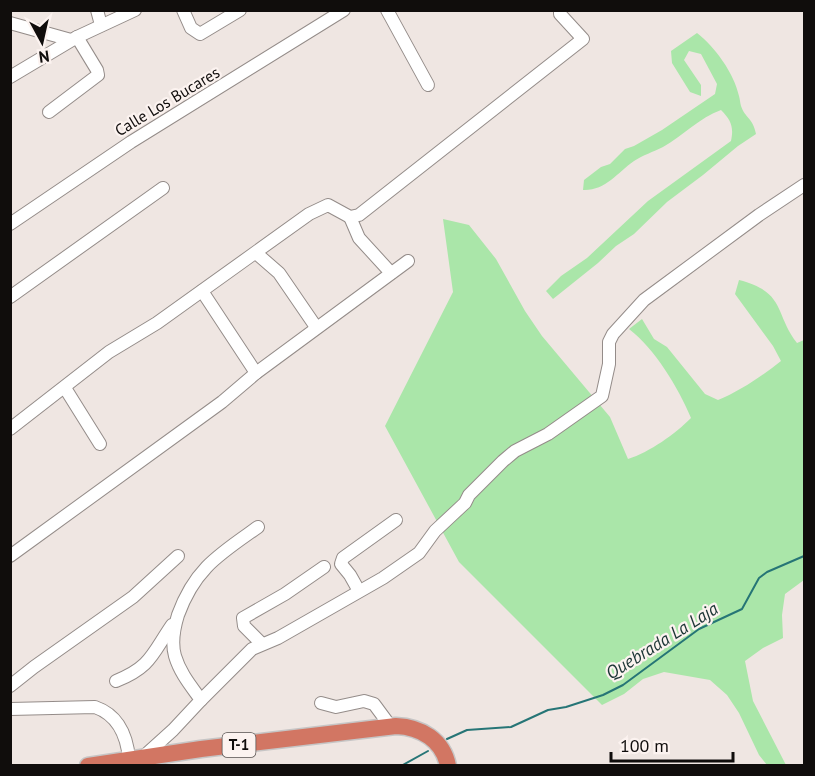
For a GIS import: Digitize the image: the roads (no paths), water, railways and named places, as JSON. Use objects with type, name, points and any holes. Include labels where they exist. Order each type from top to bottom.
[{"type":"highway","name":"T-1","points":[[88,765],[405,726],[422,731],[434,739],[444,751],[448,765]]},
{"type":"street","points":[[97,10],[101,25]]},
{"type":"street","points":[[10,76],[74,39],[135,10]]},
{"type":"street","points":[[183,10],[191,28],[200,34],[240,10]]},
{"type":"street","name":"Calle Los Bucares","points":[[10,224],[131,142],[344,10]]},
{"type":"street","points":[[387,10],[428,85]]},
{"type":"street","points":[[350,217],[358,215],[584,39],[560,14],[560,10]]},
{"type":"street","points":[[10,23],[74,39],[97,70],[98,75],[49,112]]},
{"type":"street","points":[[10,709],[95,707],[106,711],[114,718],[138,760],[173,730],[252,649],[278,638],[383,578],[419,553],[435,531],[465,503],[491,472],[515,451],[548,434],[602,396],[609,364],[609,342],[613,334],[644,300],[759,215],[804,185]]},
{"type":"street","points":[[10,297],[163,188]]},
{"type":"street","points":[[10,429],[110,352],[157,323],[321,207],[328,206],[350,217],[359,238],[391,273]]},
{"type":"street","points":[[256,253],[279,273],[316,327]]},
{"type":"street","points":[[10,556],[222,402],[316,327],[408,261]]},
{"type":"street","points":[[202,291],[256,373]]},
{"type":"street","points":[[65,388],[100,444]]},
{"type":"street","points":[[359,591],[350,574],[341,564],[343,558],[396,520]]},
{"type":"street","points":[[201,700],[183,675],[175,655],[173,636],[177,620],[194,580],[216,557],[258,527]]},
{"type":"street","points":[[10,686],[133,597],[178,556]]},
{"type":"street","points":[[262,644],[244,626],[243,618],[285,594],[324,567]]},
{"type":"street","points":[[116,681],[135,674],[147,663],[177,620]]},
{"type":"street","points":[[321,703],[336,707],[364,701],[374,704],[391,727]]},
{"type":"waterway","name":"Quebrada La Laja","points":[[447,739],[467,730],[511,727],[548,710],[566,707],[603,695],[623,685],[699,629],[742,609],[759,578],[767,572],[804,556]]},
{"type":"waterway","name":"Quebrada La Laja","points":[[401,766],[428,751]]}]
